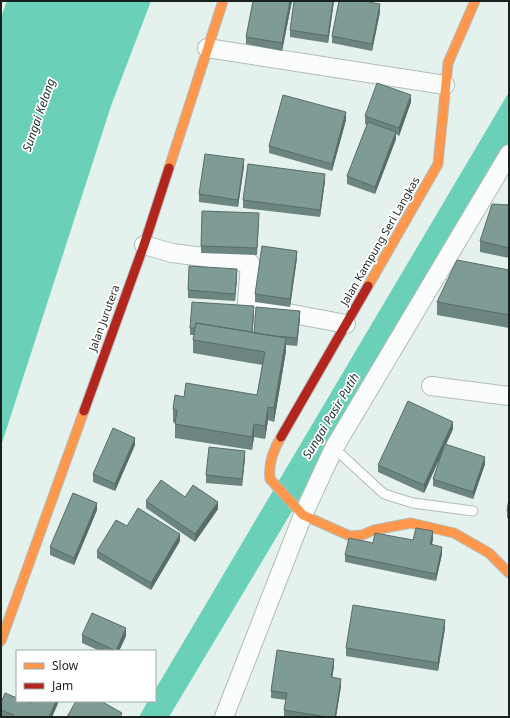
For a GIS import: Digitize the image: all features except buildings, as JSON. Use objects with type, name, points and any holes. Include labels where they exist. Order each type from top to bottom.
[{"type":"street","name":"Jalan Jurutera","points":[[1,642],[144,245],[223,1]]},
{"type":"street","name":"Jalan Kampung Seri Langkas","points":[[302,513],[270,479],[269,471],[273,451],[438,164],[448,63],[475,1]]},
{"type":"street","points":[[207,48],[445,85]]},
{"type":"street","points":[[224,717],[302,513],[334,448],[509,154]]},
{"type":"street","points":[[144,245],[180,254],[250,262],[247,303],[251,306],[346,324]]},
{"type":"street","points":[[431,386],[509,396]]},
{"type":"street","points":[[302,513],[350,536],[362,535],[374,530],[411,523],[454,533],[489,553],[509,573]]},
{"type":"lane","points":[[334,448],[384,494],[413,503],[473,511]]},
{"type":"water","name":"Sungai Kelang","points":[[7,1],[151,1],[111,106],[1,446],[1,17]]},
{"type":"water","name":"Sungai Pasir Putih","points":[[509,92],[509,148],[169,717],[139,717],[147,702],[156,702],[156,688]]},
{"type":"traffic: slow","points":[[169,168],[223,1]]},
{"type":"traffic: slow","points":[[368,286],[438,164],[448,63],[475,1]]},
{"type":"traffic: slow","points":[[1,641],[84,411]]},
{"type":"traffic: slow","points":[[281,437],[272,457],[270,479],[303,515],[350,536],[362,535],[374,530],[411,523],[454,533],[489,553],[509,573]]},
{"type":"traffic: jam","points":[[84,411],[144,245],[169,168]]},
{"type":"traffic: jam","points":[[281,437],[368,286]]}]
